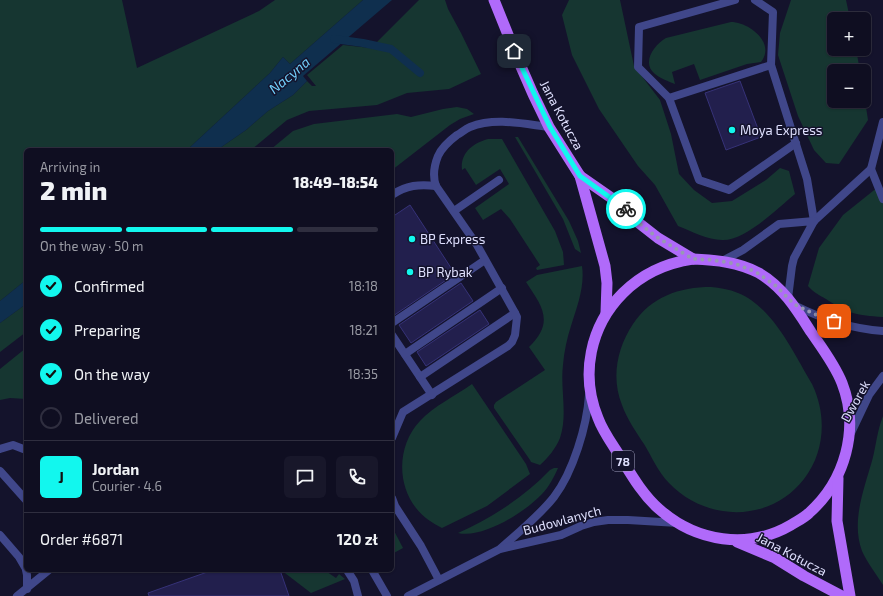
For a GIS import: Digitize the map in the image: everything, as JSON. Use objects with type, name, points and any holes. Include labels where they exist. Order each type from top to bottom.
[{"type":"main road","name":"Jana Kotucza","points":[[494,0],[519,62],[550,127],[580,176],[605,266],[607,283],[605,316]]},
{"type":"main road","name":"Jana Kotucza","points":[[580,176],[626,208],[635,220],[658,238],[693,259]]},
{"type":"main road","name":"78","points":[[693,259],[722,261],[736,264],[756,272],[776,286],[791,301],[842,384],[848,412],[849,437],[845,459],[838,476],[828,493],[806,516],[788,527],[763,537],[746,540],[728,539],[692,531],[667,516],[652,502],[636,482],[598,420],[592,402],[590,385],[589,365],[593,343],[610,307],[620,296],[645,276],[666,265],[693,259]]},
{"type":"main road","name":"Jana Kotucza","points":[[838,476],[837,521],[850,596]]},
{"type":"main road","name":"Jana Kotucza","points":[[728,539],[775,558],[804,576],[842,596]]},
{"type":"street","points":[[735,0],[639,27],[638,67],[668,98],[699,180],[729,190],[796,143]]},
{"type":"street","points":[[755,0],[772,12],[771,65],[807,180],[814,221]]},
{"type":"street","points":[[668,98],[771,65]]},
{"type":"street","points":[[394,433],[403,412],[432,395],[510,344],[514,338],[516,329],[517,318],[502,288],[477,245],[436,186],[433,173],[439,153],[451,139],[469,127],[491,122],[550,127]]},
{"type":"street","points":[[883,122],[871,169],[814,221],[794,258],[790,278],[791,301],[814,314],[836,322],[883,332]]},
{"type":"street","points":[[871,169],[883,199]]},
{"type":"street","points":[[454,211],[499,180]]},
{"type":"street","points":[[394,194],[406,187],[416,184],[436,186]]},
{"type":"street","points":[[722,261],[743,250],[779,224],[814,221]]},
{"type":"street","points":[[394,322],[485,260]]},
{"type":"street","points":[[405,354],[502,288]]},
{"type":"street","points":[[420,377],[515,313]]},
{"type":"street","points":[[394,338],[432,395]]},
{"type":"street","name":"Dworek","points":[[849,437],[867,399],[883,376]]},
{"type":"street","name":"Budowlanych","points":[[500,549],[550,502],[565,479],[584,428],[590,385]]},
{"type":"street","points":[[0,449],[13,445],[24,449]]},
{"type":"street","points":[[0,471],[24,498]]},
{"type":"street","points":[[394,503],[421,546],[439,580]]},
{"type":"street","name":"Budowlanych","points":[[408,596],[500,549],[561,535],[581,526],[600,521],[628,520],[679,523]]},
{"type":"street","points":[[0,535],[19,557],[24,566]]},
{"type":"street","points":[[26,572],[27,588]]},
{"type":"street","points":[[17,596],[47,572]]},
{"type":"street","points":[[348,572],[354,581],[358,596]]},
{"type":"street","points":[[373,572],[386,596]]},
{"type":"green space","points":[[0,0],[122,0],[137,68],[259,11],[275,0],[363,0],[290,64],[283,57],[270,73],[189,148],[24,148],[24,282],[0,301]]},
{"type":"green space","points":[[419,0],[445,0],[448,9],[481,74],[449,89],[407,93],[377,105],[309,111],[287,120],[253,148],[220,148],[246,130],[268,111],[293,95],[307,81],[312,86],[316,86],[307,75],[343,45],[371,48]]},
{"type":"green space","points":[[569,0],[620,0],[634,66],[660,100],[671,134],[679,174],[694,190],[712,203],[732,201],[766,180],[780,168],[789,171],[795,194],[761,223],[751,230],[731,239],[711,239],[678,226],[655,185],[638,166],[599,109],[572,55],[562,15]]},
{"type":"green space","points":[[791,0],[846,0],[849,12],[827,12],[827,56],[857,56],[859,64],[827,64],[827,108],[866,108],[868,120],[839,164],[826,163],[814,150],[798,116],[778,55],[780,33]]},
{"type":"green space","points":[[731,22],[738,23],[752,30],[763,41],[765,55],[761,62],[747,64],[700,80],[694,64],[672,72],[675,84],[660,77],[651,70],[649,60],[651,54],[657,45],[666,38]]},
{"type":"green space","points":[[457,107],[467,109],[474,114],[460,119],[450,125],[394,168],[394,148],[272,148],[293,131],[314,124],[397,114],[411,117]]},
{"type":"green space","points":[[515,137],[518,137],[569,221],[578,241],[581,253],[575,249],[563,219]]},
{"type":"green space","points":[[488,139],[502,139],[555,231],[563,252],[564,265],[537,270],[536,268],[540,265],[510,219],[501,209],[483,220],[475,208],[509,184],[500,169],[476,185],[465,168],[462,170],[465,154],[477,143]]},
{"type":"green space","points":[[878,187],[883,199],[883,317],[847,311],[819,295],[808,286],[819,248],[843,215]]},
{"type":"green space","points":[[582,266],[583,274],[578,304],[567,340],[563,360],[562,374],[564,411],[562,429],[560,438],[556,445],[549,456],[540,465],[531,462],[494,408],[494,405],[496,402],[545,370],[529,347],[542,330],[544,322],[541,307],[526,282],[537,275]]},
{"type":"green space","points":[[699,287],[711,287],[738,293],[762,309],[772,320],[790,346],[812,384],[820,408],[822,433],[820,445],[811,468],[804,479],[790,493],[774,504],[756,510],[738,512],[719,510],[701,505],[684,496],[665,479],[658,469],[629,420],[619,395],[616,374],[617,363],[627,333],[640,315],[657,300],[667,295]]},
{"type":"green space","points":[[24,305],[24,334],[0,352],[0,323]]},
{"type":"green space","points":[[24,350],[24,399],[10,398],[0,400],[0,369]]},
{"type":"green space","points":[[472,384],[526,464],[530,474],[487,506],[442,528],[431,522],[422,514],[410,498],[405,487],[403,476],[402,464],[404,452],[407,441],[420,421],[438,406]]},
{"type":"green space","points":[[883,416],[883,585],[862,551],[859,540],[858,517],[862,494]]},
{"type":"green space","points":[[554,468],[558,468],[545,491],[535,501],[515,516],[491,528],[479,532],[468,534],[458,533],[483,521],[507,506]]},
{"type":"green space","points":[[394,531],[403,548],[394,553]]},
{"type":"green space","points":[[284,572],[327,572],[336,578],[339,574],[345,579],[311,593]]},
{"type":"water","name":"Nacyna","points":[[363,0],[392,0],[303,76],[307,81],[293,95],[268,111],[246,130],[220,148],[189,148],[270,73],[283,57],[290,64]]},
{"type":"water","points":[[24,282],[24,305],[0,323],[0,301]]},
{"type":"building","points":[[740,81],[761,137],[726,150],[705,93]]},
{"type":"building","name":"BP Express","points":[[410,205],[455,274],[394,315],[394,216]]},
{"type":"building","points":[[461,283],[473,301],[411,343],[399,325]]},
{"type":"building","points":[[480,310],[489,324],[426,366],[417,352]]},
{"type":"building","points":[[207,572],[281,572],[289,596],[149,596],[148,593]]},
{"type":"waterway","points":[[334,39],[391,49],[420,73]]},
{"type":"way so far","points":[[626,209],[635,220],[658,238],[693,259],[722,261],[736,264],[756,272],[764,276],[776,286],[794,304],[804,310],[834,321]]},
{"type":"place","name":"Moya Express","points":[[732,130]]},
{"type":"place","name":"BP Express","points":[[412,239]]},
{"type":"place","name":"BP Rybak","points":[[410,272]]},
{"type":"route","points":[[514,51],[533,94],[550,127],[580,176],[626,209]]}]
